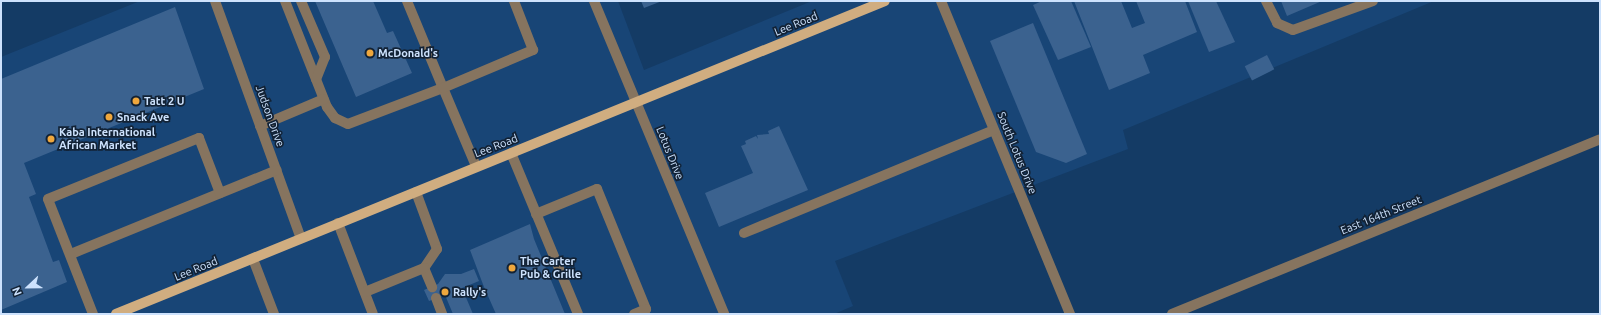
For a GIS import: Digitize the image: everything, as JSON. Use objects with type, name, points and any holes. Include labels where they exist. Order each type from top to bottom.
[{"type":"main road","name":"Lee Road","points":[[116,314],[254,259],[301,238],[416,192],[476,166],[885,1]]},
{"type":"street","name":"Judson Drive","points":[[215,1],[301,238]]},
{"type":"street","points":[[285,1],[324,99],[335,118],[348,124],[443,88],[533,50],[514,1]]},
{"type":"street","points":[[301,1],[325,57],[316,79]]},
{"type":"street","points":[[407,1],[476,166]]},
{"type":"street","points":[[413,14],[418,1]]},
{"type":"street","name":"Lotus Drive","points":[[594,1],[724,314]]},
{"type":"street","name":"South Lotus Drive","points":[[941,1],[1070,314]]},
{"type":"street","points":[[1266,1],[1277,23],[1293,30],[1373,1]]},
{"type":"street","points":[[260,126],[324,99]]},
{"type":"street","points":[[744,233],[994,130]]},
{"type":"street","points":[[93,314],[71,254],[48,199],[199,138],[220,194]]},
{"type":"street","name":"East 164th Street","points":[[1172,314],[1600,139]]},
{"type":"street","points":[[511,153],[578,314]]},
{"type":"street","points":[[71,254],[277,170]]},
{"type":"street","points":[[536,214],[598,189],[646,309],[634,314]]},
{"type":"street","points":[[365,292],[424,268],[437,249],[416,192]]},
{"type":"street","points":[[338,223],[373,314]]},
{"type":"street","points":[[254,259],[274,314]]},
{"type":"street","points":[[424,268],[432,286]]},
{"type":"street","points":[[436,298],[442,314]]},
{"type":"shaded area","points":[[140,1],[618,1],[644,70],[812,1],[1434,1],[1123,130],[1128,149],[835,261],[853,306],[834,314],[1,314],[1,57]]},
{"type":"building","name":"McDonald's","points":[[315,1],[373,1],[387,33],[393,31],[412,73],[356,97]]},
{"type":"building","points":[[641,1],[662,1],[644,8]]},
{"type":"building","points":[[1042,1],[1071,1],[1091,47],[1058,60],[1033,5]]},
{"type":"building","points":[[1074,1],[1121,1],[1132,28],[1145,23],[1136,1],[1185,1],[1197,32],[1143,55],[1150,73],[1109,90]]},
{"type":"building","points":[[1188,1],[1216,1],[1235,42],[1209,52]]},
{"type":"building","points":[[1281,1],[1322,1],[1287,16]]},
{"type":"building","points":[[175,7],[204,89],[24,163],[36,194],[29,197],[53,262],[59,260],[67,282],[1,310],[1,79]]},
{"type":"building","points":[[1033,23],[1087,154],[1066,163],[1036,152],[990,41]]},
{"type":"building","points":[[1267,55],[1274,69],[1252,81],[1245,66]]},
{"type":"building","points":[[779,126],[808,190],[719,227],[705,193],[753,173],[741,146],[746,144],[745,141],[756,136],[758,139],[757,135],[769,134],[768,131]]},
{"type":"building","name":"The Carter Pub & Grille","points":[[530,224],[534,239],[565,314],[496,314],[484,287],[470,250]]},
{"type":"building","name":"Rally's","points":[[474,269],[479,281],[462,288],[473,314],[453,314],[445,295],[429,301],[424,290],[438,284],[445,274],[461,274]]},
{"type":"place","name":"McDonald's","points":[[370,53]]},
{"type":"place","name":"Tatt 2 U","points":[[136,101]]},
{"type":"place","name":"Snack Ave","points":[[109,117]]},
{"type":"place","name":"Kaba International African Market","points":[[51,139]]},
{"type":"place","name":"The Carter Pub & Grille","points":[[512,268]]},
{"type":"place","name":"Rally's","points":[[445,292]]}]
